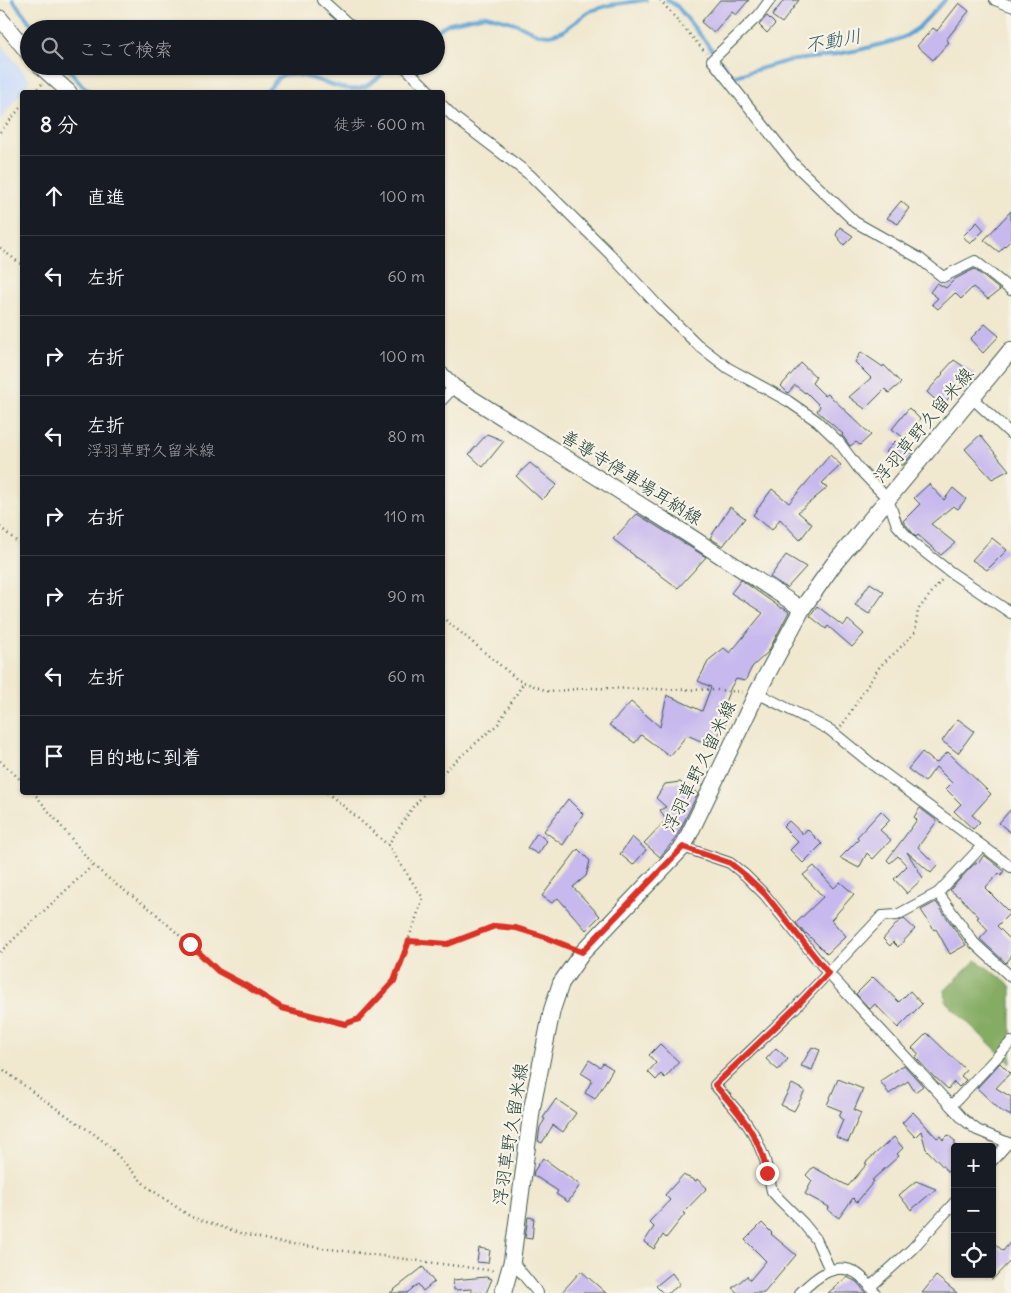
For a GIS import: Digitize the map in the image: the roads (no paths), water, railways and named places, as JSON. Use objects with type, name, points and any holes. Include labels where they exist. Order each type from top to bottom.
[{"type":"main road","points":[[0,18],[20,43]]},
{"type":"main road","points":[[50,75],[67,90]]},
{"type":"main road","name":"浮羽草野久留米線","points":[[503,1293],[510,1267],[532,1108],[552,1010],[561,983],[582,952],[683,847],[757,693],[802,609],[833,565],[1011,350]]},
{"type":"main road","name":"善導寺停車場耳納線","points":[[445,378],[454,387],[802,609]]},
{"type":"street","points":[[322,0],[344,20]]},
{"type":"street","points":[[770,0],[758,15],[712,60],[794,164],[855,222],[920,258],[944,277],[975,261],[1011,290]]},
{"type":"street","points":[[995,0],[1011,6]]},
{"type":"street","points":[[413,75],[428,90]]},
{"type":"street","points":[[445,108],[530,175],[698,345],[728,368],[817,421],[838,441],[859,469],[888,500],[897,525],[913,543],[1011,613]]},
{"type":"street","points":[[445,397],[454,387]]},
{"type":"street","points":[[972,398],[1011,434]]},
{"type":"street","points":[[757,693],[830,730],[873,765],[1011,867]]},
{"type":"street","points":[[830,1270],[816,1239],[772,1191],[765,1160],[756,1138],[743,1118],[715,1085],[794,1009],[882,916],[897,915],[938,894],[982,846]]},
{"type":"street","points":[[683,847],[730,863],[765,894],[828,973],[963,1119],[977,1130],[1010,1144],[996,1157]]},
{"type":"street","points":[[938,894],[974,943],[1011,977]]},
{"type":"street","points":[[951,1106],[1011,1042]]},
{"type":"street","points":[[800,1293],[810,1283],[830,1270],[837,1268],[847,1269],[856,1273],[873,1290],[951,1206]]},
{"type":"street","points":[[510,1267],[538,1293]]},
{"type":"waterway","name":"不動川","points":[[13,0],[28,20]]},
{"type":"waterway","name":"不動川","points":[[445,25],[486,15],[515,23],[538,34],[550,35],[563,31],[590,11],[610,5],[646,0]]},
{"type":"waterway","name":"不動川","points":[[667,0],[677,6],[713,51]]},
{"type":"waterway","name":"不動川","points":[[721,61],[732,77],[787,61],[859,50],[894,41],[918,28],[945,0]]},
{"type":"waterway","name":"不動川","points":[[74,75],[88,90]]},
{"type":"waterway","name":"不動川","points":[[268,90],[278,78],[285,75]]},
{"type":"waterway","name":"不動川","points":[[300,75],[347,89],[366,86],[381,75]]}]
